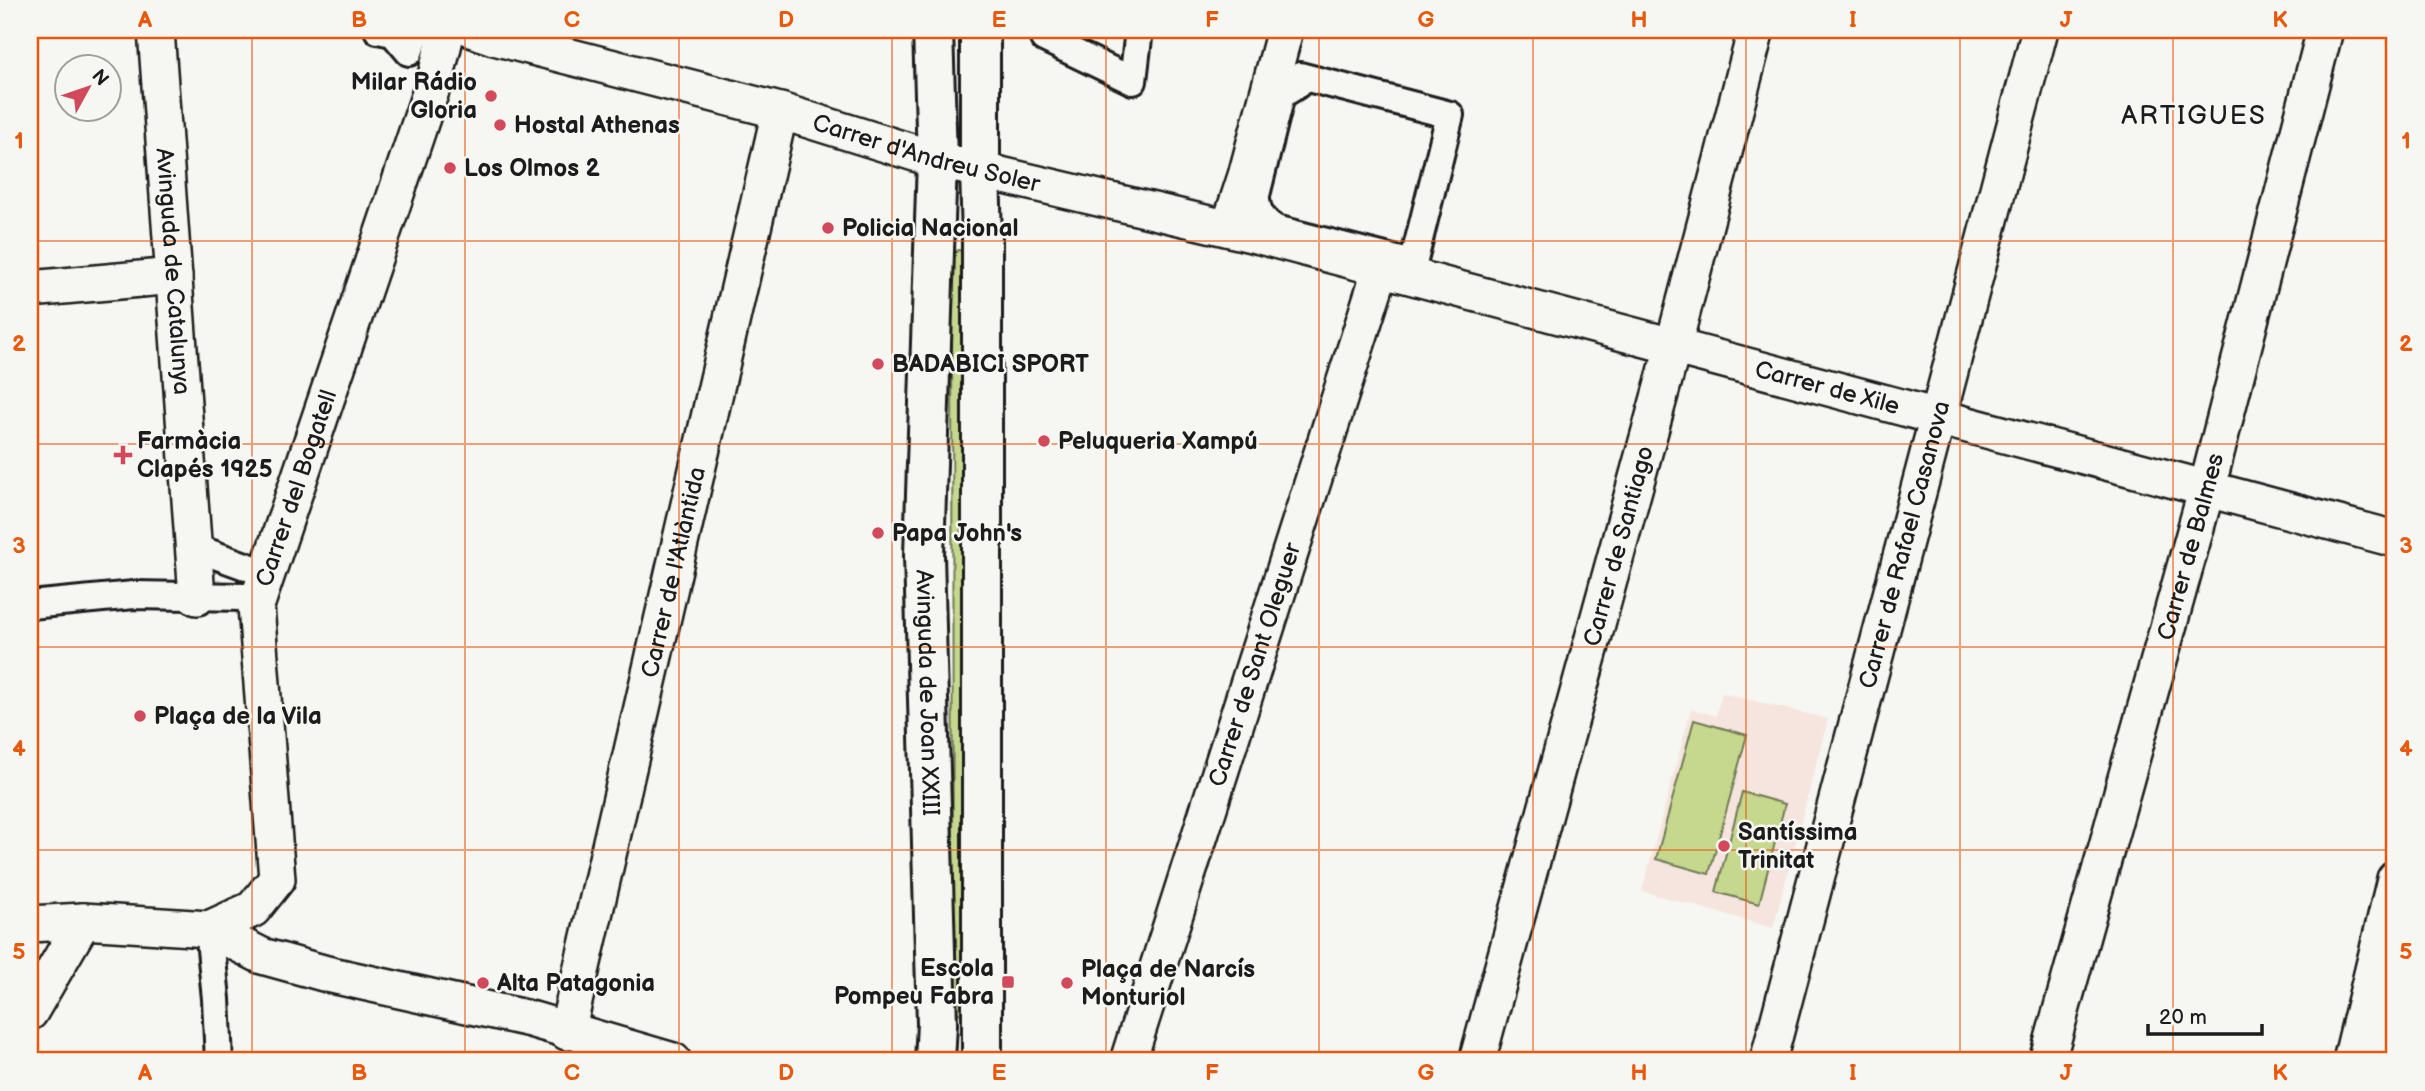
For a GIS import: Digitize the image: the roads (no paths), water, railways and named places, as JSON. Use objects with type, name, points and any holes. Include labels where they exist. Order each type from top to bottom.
[{"type":"street","name":"Avinguda de Catalunya","points":[[156,30],[197,597]]},
{"type":"street","points":[[378,30],[393,33],[409,52],[417,30]]},
{"type":"street","name":"Carrer del Bogatell","points":[[209,929],[253,909],[277,879],[256,606],[436,76],[447,30]]},
{"type":"street","name":"Carrer d'Andreu Soler","points":[[474,30],[780,111],[937,160],[1229,228],[1381,268]]},
{"type":"street","name":"Avinguda de Joan XXIII","points":[[933,30],[937,160],[924,555],[937,1024],[935,1061]]},
{"type":"street","points":[[980,30],[982,1061]]},
{"type":"street","points":[[1044,30],[1044,38],[1133,81],[1139,30]]},
{"type":"street","points":[[1229,228],[1247,176],[1285,30]]},
{"type":"street","name":"Carrer de Santiago","points":[[1477,1061],[1674,347],[1756,30]]},
{"type":"street","name":"Carrer de Rafael Casanova","points":[[1768,1061],[2040,30]]},
{"type":"street","name":"Carrer de Balmes","points":[[2047,1061],[2207,488],[2325,30]]},
{"type":"street","points":[[1300,76],[1450,115],[1413,264],[1276,229],[1269,225],[1259,212],[1256,195],[1282,96],[1297,85],[1300,76]]},
{"type":"street","name":"Carrer de l'Atlàntida","points":[[567,1032],[780,111]]},
{"type":"street","name":"Carrer de Xile","points":[[1381,268],[2395,539]]},
{"type":"street","name":"Carrer de Sant Oleguer","points":[[1128,1061],[1381,268]]},
{"type":"street","points":[[30,289],[174,276]]},
{"type":"street","points":[[193,547],[251,568]]},
{"type":"street","points":[[30,605],[134,596],[244,597]]},
{"type":"street","points":[[2351,1061],[2395,879]]},
{"type":"street","points":[[30,1012],[83,921]]},
{"type":"street","points":[[30,924],[83,921],[209,929],[262,956],[327,974],[530,1019],[673,1061]]},
{"type":"street","points":[[209,929],[219,1061]]},
{"type":"street","points":[[2361,1022],[2395,957]]},
{"type":"street","points":[[2377,1061],[2395,998]]},
{"type":"place","name":"Milar Rádio Gloria","points":[[491,96]]},
{"type":"place","name":"Hostal Athenas","points":[[500,125]]},
{"type":"place","name":"Los Olmos 2","points":[[450,168]]},
{"type":"place","name":"Policia Nacional","points":[[828,228]]},
{"type":"place","name":"BADABICI SPORT","points":[[878,364]]},
{"type":"place","name":"Peluqueria Xampú","points":[[1044,441]]},
{"type":"place","name":"Farmàcia Clapés 1925","points":[[123,455]]},
{"type":"place","name":"Papa John's","points":[[878,533]]},
{"type":"place","name":"Plaça de la Vila","points":[[140,716]]},
{"type":"place","name":"Santíssima Trinitat","points":[[1724,846]]},
{"type":"place","name":"Escola Pompeu Fabra","points":[[1008,982]]},
{"type":"place","name":"Alta Patagonia","points":[[483,983]]},
{"type":"place","name":"Plaça de Narcís Monturiol","points":[[1067,983]]},
{"type":"district","name":"ARTIGUES","points":[[2194,115]]}]
